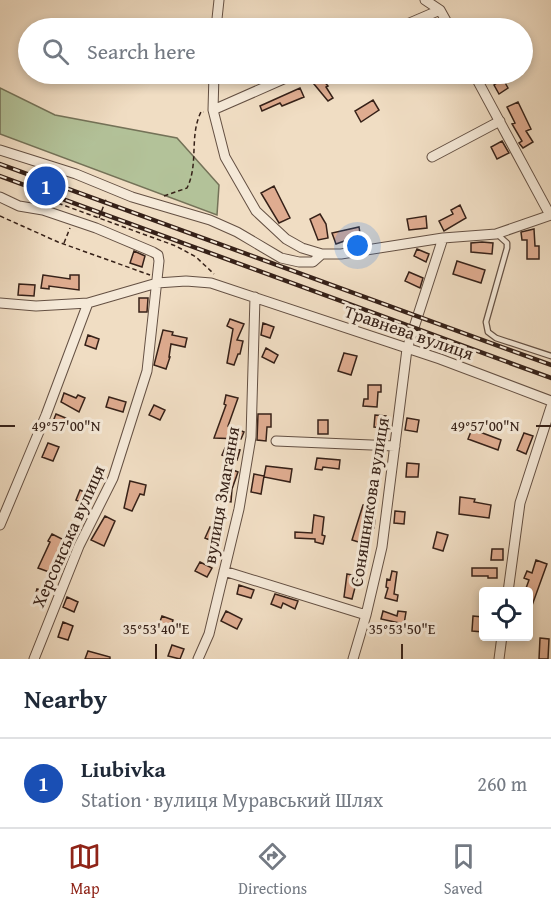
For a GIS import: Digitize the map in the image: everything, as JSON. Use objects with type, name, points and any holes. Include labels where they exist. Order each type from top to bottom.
[{"type":"street","points":[[217,18],[219,0]]},
{"type":"street","points":[[425,0],[440,10],[444,18]]},
{"type":"street","points":[[421,18],[440,10]]},
{"type":"street","points":[[214,84],[213,110],[225,157],[256,211],[286,239],[302,248],[322,254],[341,254],[443,238],[496,234],[551,215],[479,84]]},
{"type":"street","points":[[213,110],[273,84]]},
{"type":"street","points":[[432,158],[500,122]]},
{"type":"street","points":[[0,150],[40,162],[149,202],[210,220],[237,232],[281,258],[313,262],[322,254]]},
{"type":"street","points":[[0,197],[19,206],[43,210],[72,220]]},
{"type":"street","name":"Херсонська вулиця","points":[[34,659],[79,546],[113,478],[147,371],[159,261],[158,255],[153,252],[72,220]]},
{"type":"street","name":"Соняшникова вулиця","points":[[353,659],[382,547],[407,349],[443,238]]},
{"type":"street","name":"Травнева вулиця","points":[[0,303],[36,306],[88,303],[157,280],[211,283],[407,349],[551,401]]},
{"type":"street","name":"вулиця Змагання","points":[[198,659],[209,634],[239,509],[251,437],[255,297]]},
{"type":"street","points":[[0,525],[46,415],[88,303]]},
{"type":"street","points":[[509,587],[520,503],[551,406]]},
{"type":"street","points":[[276,441],[395,446]]},
{"type":"street","points":[[224,571],[366,615]]},
{"type":"street","points":[[499,659],[501,641]]},
{"type":"lane","points":[[496,234],[507,243],[507,248],[486,322],[488,332],[496,338],[551,356]]},
{"type":"path","points":[[149,202],[188,188],[192,179],[195,124],[201,112],[213,110]]},
{"type":"path","points":[[40,162],[30,193],[176,246],[195,257],[212,271],[223,287]]},
{"type":"path","points":[[99,218],[110,188]]},
{"type":"path","points":[[0,216],[157,280]]},
{"type":"path","points":[[64,244],[72,220]]},
{"type":"green space","points":[[0,88],[55,115],[177,138],[219,185],[217,215],[0,134]]},
{"type":"building","points":[[314,84],[328,86],[326,87],[333,98],[328,101]]},
{"type":"building","points":[[506,84],[508,88],[499,94],[494,85]]},
{"type":"building","points":[[300,88],[304,97],[282,106],[280,103],[262,111],[260,106]]},
{"type":"building","points":[[373,100],[379,110],[361,122],[355,111]]},
{"type":"building","points":[[518,102],[531,129],[526,131],[533,142],[523,148],[519,143],[522,141],[512,124],[515,123],[507,107]]},
{"type":"building","points":[[502,141],[509,153],[497,159],[491,147]]},
{"type":"building","points":[[274,186],[290,218],[279,223],[261,193]]},
{"type":"building","points":[[460,205],[466,218],[444,231],[439,221],[453,214],[451,210]]},
{"type":"building","points":[[320,214],[326,224],[328,238],[318,240],[310,219]]},
{"type":"building","points":[[426,216],[427,228],[409,230],[407,219]]},
{"type":"building","points":[[359,227],[361,239],[351,241],[350,239],[336,244],[332,233]]},
{"type":"building","points":[[534,229],[535,246],[539,246],[539,259],[527,259],[527,240],[522,240],[521,232]]},
{"type":"building","points":[[471,243],[493,243],[492,254],[471,252]]},
{"type":"building","points":[[417,249],[429,254],[426,262],[414,256]]},
{"type":"building","points":[[134,251],[145,256],[142,267],[130,263]]},
{"type":"building","points":[[457,261],[485,270],[481,283],[453,274]]},
{"type":"building","points":[[409,272],[423,278],[420,288],[405,281]]},
{"type":"building","points":[[43,275],[70,279],[70,275],[79,275],[79,290],[49,286],[49,289],[41,288]]},
{"type":"building","points":[[19,284],[35,285],[34,296],[18,295]]},
{"type":"building","points":[[139,298],[148,298],[147,312],[139,312]]},
{"type":"building","points":[[230,319],[244,324],[237,340],[243,341],[240,354],[234,365],[227,363],[233,329],[227,326]]},
{"type":"building","points":[[263,323],[274,327],[270,338],[261,335]]},
{"type":"building","points":[[163,330],[173,332],[172,335],[187,338],[185,347],[171,344],[166,369],[154,365]]},
{"type":"building","points":[[88,335],[99,339],[96,349],[85,345]]},
{"type":"building","points":[[266,348],[278,355],[274,363],[262,357]]},
{"type":"building","points":[[344,353],[357,356],[351,375],[338,371]]},
{"type":"building","points":[[368,385],[381,385],[377,407],[363,406],[364,399],[368,399]]},
{"type":"building","points":[[64,393],[76,398],[78,395],[85,398],[79,412],[61,402]]},
{"type":"building","points":[[226,395],[238,398],[228,426],[244,432],[241,439],[214,438],[226,405],[224,404]]},
{"type":"building","points":[[109,397],[126,402],[123,412],[106,407]]},
{"type":"building","points":[[154,405],[165,410],[160,420],[149,415]]},
{"type":"building","points":[[56,414],[68,419],[64,429],[52,424]]},
{"type":"building","points":[[258,414],[271,414],[271,427],[267,427],[266,441],[257,440]]},
{"type":"building","points":[[375,415],[386,416],[385,428],[374,427]]},
{"type":"building","points":[[407,418],[419,420],[417,432],[405,430]]},
{"type":"building","points":[[318,420],[328,420],[328,434],[318,434]]},
{"type":"building","points":[[472,429],[501,440],[498,450],[468,439]]},
{"type":"building","points":[[524,433],[533,436],[526,454],[517,450]]},
{"type":"building","points":[[48,443],[59,447],[53,461],[42,457]]},
{"type":"building","points":[[225,448],[240,450],[237,460],[222,455]]},
{"type":"building","points":[[317,458],[340,460],[339,469],[323,467],[322,470],[315,469]]},
{"type":"building","points":[[407,463],[419,464],[418,477],[406,477]]},
{"type":"building","points":[[266,466],[292,469],[290,482],[264,477]]},
{"type":"building","points":[[228,468],[238,472],[232,489],[231,502],[219,500]]},
{"type":"building","points":[[254,474],[264,476],[261,494],[251,492]]},
{"type":"building","points":[[130,481],[146,485],[144,495],[140,494],[132,511],[124,508]]},
{"type":"building","points":[[80,490],[90,495],[86,504],[76,500]]},
{"type":"building","points":[[460,497],[475,499],[474,502],[491,505],[489,518],[459,514]]},
{"type":"building","points":[[363,505],[368,506],[365,517],[375,519],[374,528],[370,528],[365,544],[352,540]]},
{"type":"building","points":[[395,511],[405,512],[404,524],[394,523]]},
{"type":"building","points":[[314,515],[324,517],[323,544],[315,542],[315,539],[295,538],[295,532],[312,533]]},
{"type":"building","points":[[105,516],[115,521],[104,546],[91,540]]},
{"type":"building","points":[[210,527],[222,532],[217,543],[205,538]]},
{"type":"building","points":[[437,532],[448,535],[443,551],[433,548]]},
{"type":"building","points":[[52,534],[68,542],[58,562],[56,561],[52,573],[38,568]]},
{"type":"building","points":[[492,549],[503,549],[503,560],[491,560]]},
{"type":"building","points":[[536,560],[547,564],[533,603],[533,587],[526,587],[529,580],[524,578],[527,571],[532,573]]},
{"type":"building","points":[[200,562],[212,568],[207,577],[195,571]]},
{"type":"building","points":[[472,568],[497,568],[497,578],[472,576]]},
{"type":"building","points":[[392,571],[397,572],[394,594],[398,595],[397,601],[385,598],[388,588],[386,587],[387,579],[390,580]]},
{"type":"building","points":[[347,574],[358,576],[352,599],[344,597]]},
{"type":"building","points":[[239,585],[254,590],[251,598],[237,594]]},
{"type":"building","points":[[37,589],[48,592],[45,603],[34,600]]},
{"type":"building","points":[[275,594],[298,601],[295,609],[283,603],[281,608],[271,604]]},
{"type":"building","points":[[67,597],[78,602],[74,612],[63,607]]},
{"type":"building","points":[[226,611],[242,619],[237,629],[221,621]]},
{"type":"building","points":[[383,611],[397,616],[398,611],[406,612],[404,624],[381,619]]},
{"type":"building","points":[[162,616],[173,620],[170,631],[158,627]]},
{"type":"building","points":[[473,616],[479,617],[479,632],[472,631]]},
{"type":"building","points":[[63,622],[73,626],[68,640],[58,637]]},
{"type":"building","points":[[540,638],[549,639],[548,659],[539,659]]},
{"type":"building","points":[[172,645],[184,649],[180,659],[168,656]]},
{"type":"building","points":[[88,651],[110,657],[110,659],[85,659]]},
{"type":"railway","points":[[0,164],[551,365]]},
{"type":"railway","points":[[0,176],[551,378]]},
{"type":"place","name":"Liubivka","points":[[46,186]]}]
